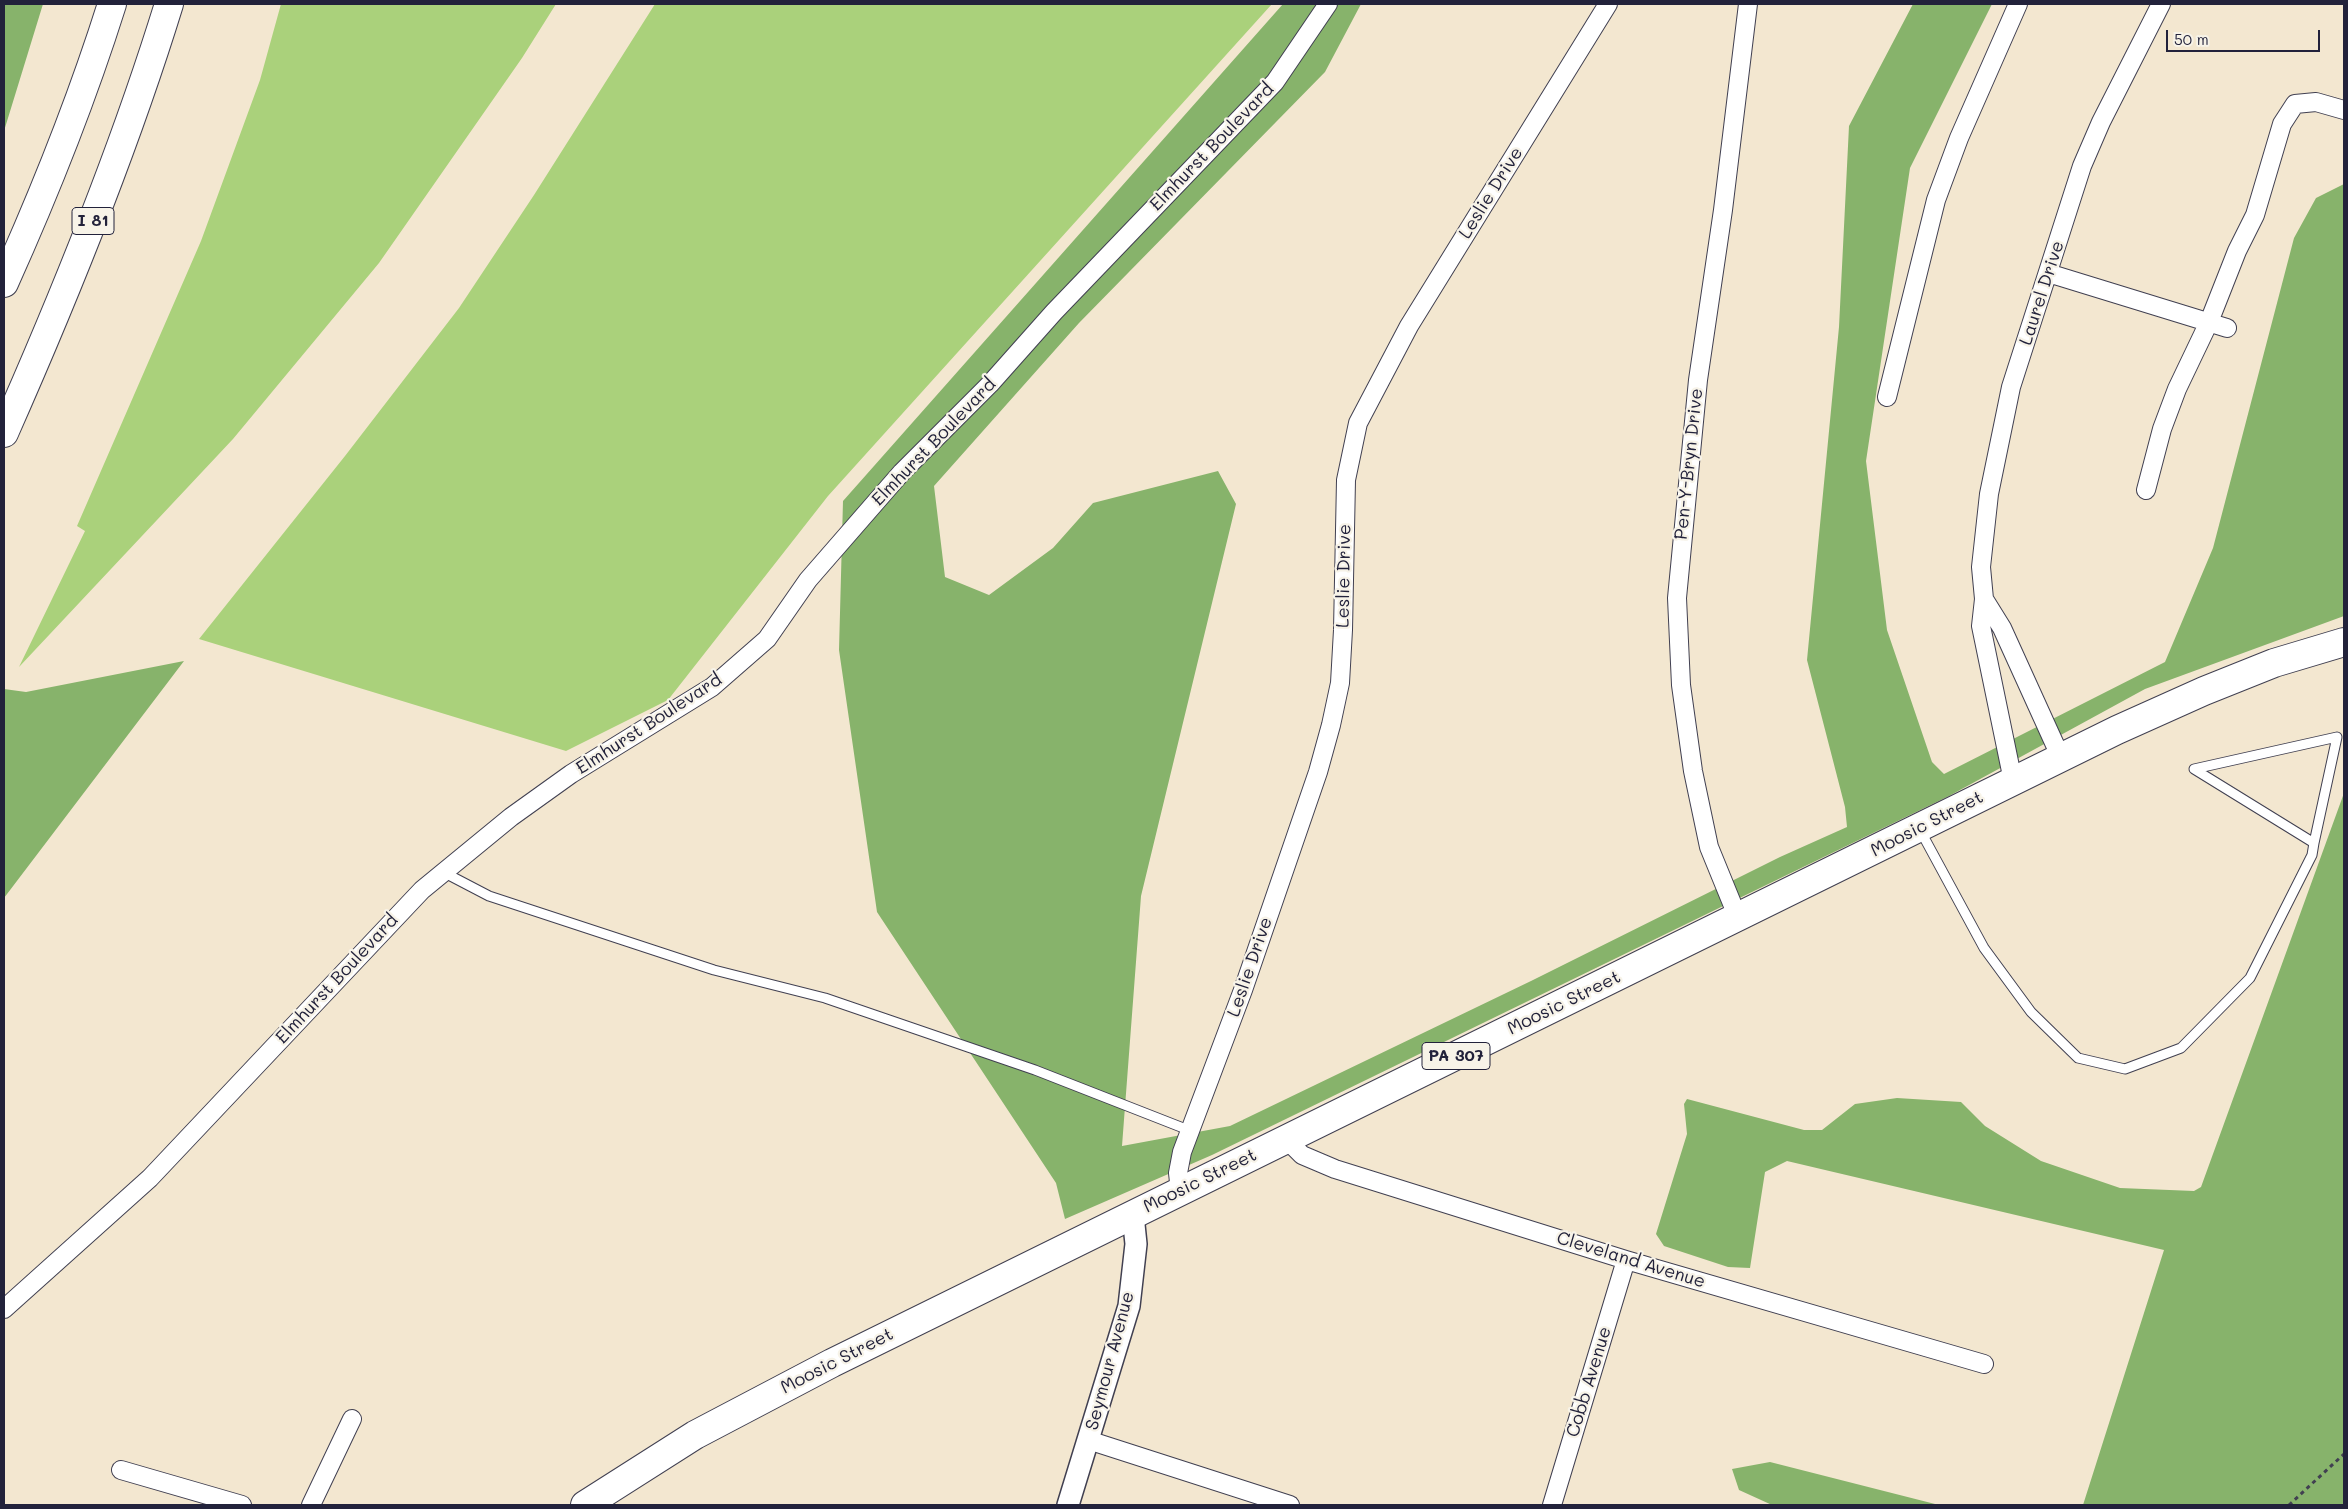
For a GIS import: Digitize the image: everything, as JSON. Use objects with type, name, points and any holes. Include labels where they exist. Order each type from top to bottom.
[{"type":"main road","points":[[4,283],[84,90],[112,4]]},
{"type":"main road","name":"I 81","points":[[4,433],[73,272],[127,130],[169,4]]},
{"type":"main road","name":"Moosic Street","points":[[586,1505],[695,1435],[766,1397],[1066,1246],[1180,1192],[2062,758],[2204,691],[2274,664],[2344,642]]},
{"type":"street","name":"Elmhurst Boulevard","points":[[4,1309],[150,1178],[321,998],[378,934],[443,872],[511,817],[571,774],[712,687],[767,639],[808,580],[902,472],[990,384],[1068,297],[1275,82],[1328,4]]},
{"type":"street","name":"Leslie Drive","points":[[1180,1192],[1178,1173],[1182,1152],[1284,870],[1318,772],[1331,724],[1340,683],[1346,480],[1358,423],[1409,326],[1608,4]]},
{"type":"street","name":"Pen-Y-Bryn Drive","points":[[1738,918],[1709,847],[1693,771],[1682,685],[1677,598],[1699,371],[1723,210],[1748,4]]},
{"type":"street","points":[[1887,397],[1936,200],[1959,138],[2018,4]]},
{"type":"street","name":"Laurel Drive","points":[[1984,599],[1981,567],[1988,494],[2011,387],[2082,166],[2101,122],[2161,4]]},
{"type":"street","points":[[2146,490],[2162,429],[2177,389],[2209,322],[2237,251],[2256,215],[2282,124],[2295,104],[2316,102],[2344,110]]},
{"type":"street","points":[[2048,273],[2227,328]]},
{"type":"street","points":[[1984,599],[2002,628],[2062,758]]},
{"type":"street","points":[[1984,599],[1981,626],[2013,782]]},
{"type":"street","name":"Cleveland Avenue","points":[[1286,1139],[1302,1155],[1335,1169],[1626,1260],[1984,1364]]},
{"type":"street","name":"Seymour Avenue","points":[[1068,1505],[1129,1306],[1136,1244],[1133,1215]]},
{"type":"street","name":"Cobb Avenue","points":[[1552,1505],[1626,1260]]},
{"type":"street","points":[[311,1505],[352,1419]]},
{"type":"street","points":[[1088,1440],[1290,1505]]},
{"type":"street","points":[[121,1470],[242,1505]]},
{"type":"lane","points":[[1919,828],[1984,948],[2031,1012],[2078,1058],[2126,1069],[2181,1048],[2250,978],[2312,855],[2336,737],[2194,769],[2314,843]]},
{"type":"lane","points":[[443,872],[489,896],[714,970],[824,998],[1035,1070],[1191,1131]]},
{"type":"path","points":[[2289,1505],[2344,1454]]},
{"type":"green space","points":[[4,4],[43,4],[4,131]]},
{"type":"green space","points":[[281,4],[556,4],[522,58],[379,263],[233,439],[19,667],[85,531],[77,526],[201,241],[260,80]]},
{"type":"green space","points":[[655,4],[1272,4],[828,496],[668,700],[566,751],[199,639],[345,456],[459,308],[534,195]]},
{"type":"green space","points":[[1283,4],[1361,4],[1325,72],[1079,323],[934,486],[945,577],[989,595],[1053,548],[1093,503],[1218,471],[1236,504],[1141,896],[1122,1146],[1230,1126],[1531,981],[1780,857],[1847,827],[1845,807],[1807,660],[1839,327],[1849,126],[1913,4],[1992,4],[1910,168],[1866,461],[1887,630],[1932,762],[1944,774],[2165,662],[2213,548],[2294,238],[2316,198],[2344,184],[2344,616],[2145,689],[1949,796],[1212,1155],[1065,1219],[1056,1183],[877,912],[839,650],[843,501]]},
{"type":"green space","points":[[184,661],[4,898],[4,689],[26,692]]},
{"type":"green space","points":[[2344,793],[2344,1505],[2083,1505],[2164,1250],[1787,1161],[1765,1172],[1750,1268],[1728,1267],[1664,1246],[1656,1234],[1687,1134],[1684,1104],[1687,1099],[1804,1130],[1822,1130],[1855,1104],[1897,1098],[1961,1102],[1985,1126],[2041,1161],[2120,1188],[2194,1191],[2201,1187]]},
{"type":"green space","points":[[1770,1462],[1939,1505],[1772,1505],[1739,1490],[1732,1469]]}]
